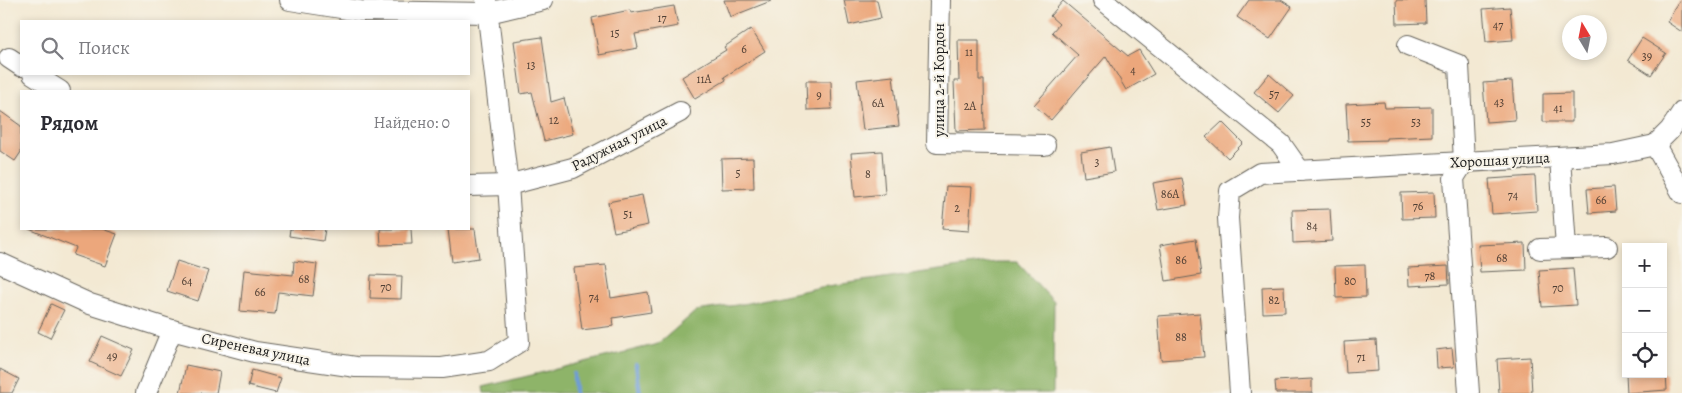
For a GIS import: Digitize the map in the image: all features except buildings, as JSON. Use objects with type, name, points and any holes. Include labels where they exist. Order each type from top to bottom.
[{"type":"street","points":[[290,0],[360,11],[487,6],[543,0]]},
{"type":"street","name":"улица 2-й Кордон","points":[[940,0],[937,143],[1045,145]]},
{"type":"street","points":[[1103,0],[1281,144],[1300,171]]},
{"type":"street","points":[[487,6],[508,185]]},
{"type":"street","points":[[1408,46],[1459,65],[1464,162],[1454,178],[1469,393]]},
{"type":"street","points":[[35,75],[58,90]]},
{"type":"street","name":"Радужная улица","points":[[470,186],[508,185],[573,168],[680,112]]},
{"type":"street","points":[[1682,112],[1670,130],[1656,145],[1682,193]]},
{"type":"street","name":"Хорошая улица","points":[[1240,393],[1228,218],[1230,192],[1260,173],[1613,154],[1656,145]]},
{"type":"street","points":[[1560,157],[1566,248]]},
{"type":"street","name":"Сиреневая улица","points":[[0,263],[90,304],[172,330],[256,352],[366,368],[442,368],[489,361],[519,342],[508,185]]},
{"type":"street","points":[[1540,249],[1607,247]]},
{"type":"street","points":[[146,393],[172,330]]},
{"type":"green space","points":[[995,262],[1017,262],[1054,302],[1053,393],[484,393],[483,387],[658,344],[696,311],[743,304],[821,287]]},
{"type":"waterway","points":[[636,365],[640,393]]},
{"type":"waterway","points":[[574,374],[575,393]]}]
